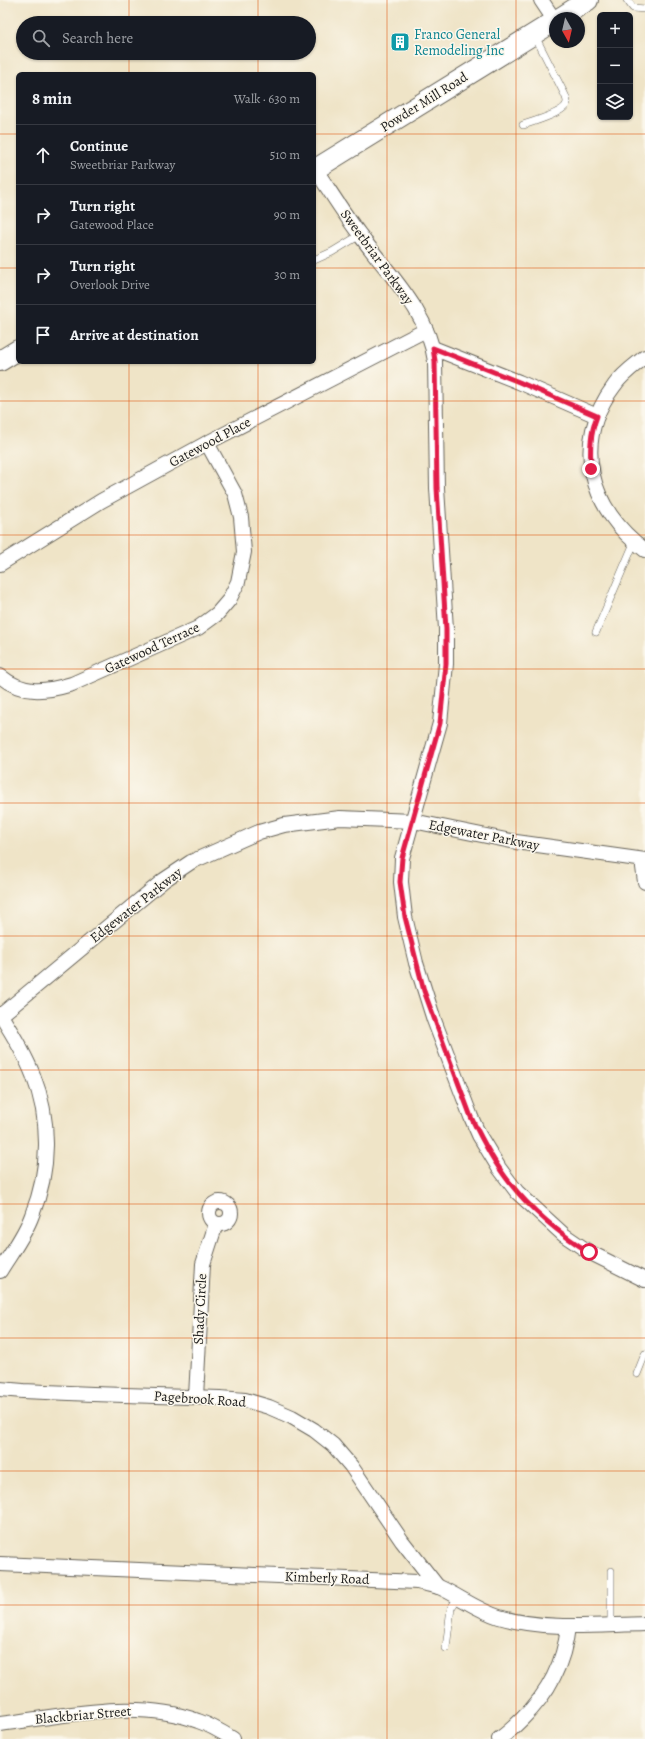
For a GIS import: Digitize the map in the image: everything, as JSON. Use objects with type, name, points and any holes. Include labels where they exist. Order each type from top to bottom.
[{"type":"main road","points":[[569,12],[588,0]]},
{"type":"main road","name":"Powder Mill Road","points":[[316,169],[549,25]]},
{"type":"main road","points":[[0,361],[16,351]]},
{"type":"street","points":[[541,0],[549,12]]},
{"type":"street","name":"Sweetbriar Parkway","points":[[316,171],[360,236],[409,298],[426,330],[433,348],[435,361],[437,488],[446,629],[446,664],[440,723],[402,858],[400,882],[403,906],[416,963],[427,998],[471,1117],[480,1135],[510,1183],[564,1235],[589,1252],[645,1280]]},
{"type":"street","name":"Gatewood Place","points":[[0,564],[100,500],[426,330]]},
{"type":"street","points":[[433,348],[519,382],[597,416]]},
{"type":"street","points":[[640,546],[616,523],[596,491],[591,469],[590,446],[592,429],[597,416],[614,385],[645,357]]},
{"type":"street","name":"Gatewood Terrace","points":[[0,676],[7,682],[27,690],[50,690],[72,684],[198,628],[217,614],[229,600],[238,582],[244,552],[240,517],[235,494],[207,443]]},
{"type":"street","name":"Edgewater Parkway","points":[[0,1015],[164,880],[191,862],[219,848],[259,832],[284,825],[312,820],[340,818],[413,821],[516,842],[643,860]]},
{"type":"street","points":[[643,860],[645,882]]},
{"type":"street","points":[[0,1015],[33,1075],[45,1121],[46,1144],[45,1168],[40,1192],[32,1216],[0,1271]]},
{"type":"street","name":"Shady Circle","points":[[196,1397],[203,1264],[216,1224]]},
{"type":"street","name":"Pagebrook Road","points":[[0,1388],[23,1391],[245,1400],[269,1407],[292,1417],[314,1430],[333,1446],[350,1466],[402,1541],[438,1587]]},
{"type":"street","name":"Kimberly Road","points":[[0,1564],[411,1582],[438,1587],[498,1617],[541,1625],[568,1627],[645,1624]]},
{"type":"street","points":[[499,1739],[529,1713],[550,1686],[562,1660],[568,1627]]},
{"type":"street","name":"Blackbriar Street","points":[[0,1724],[102,1711],[148,1710],[198,1720],[233,1739]]},
{"type":"lane","points":[[627,0],[633,8],[645,10]]},
{"type":"lane","points":[[523,125],[560,112],[565,107],[567,102],[564,93],[534,34]]},
{"type":"lane","points":[[316,259],[360,236]]},
{"type":"lane","points":[[596,632],[640,546]]},
{"type":"lane","points":[[637,1374],[645,1354]]},
{"type":"lane","points":[[611,1570],[611,1625]]},
{"type":"lane","points":[[446,1648],[451,1608],[458,1598]]},
{"type":"place","name":"Franco General Remodeling Inc","points":[[400,42]]},
{"type":"route","points":[[589,1252],[564,1235],[517,1192],[489,1152],[471,1117],[434,1020],[416,963],[403,906],[400,882],[402,858],[434,749],[440,723],[446,664],[446,629],[437,488],[435,361],[433,348],[519,382],[597,416],[592,429],[590,446],[591,469]]}]
